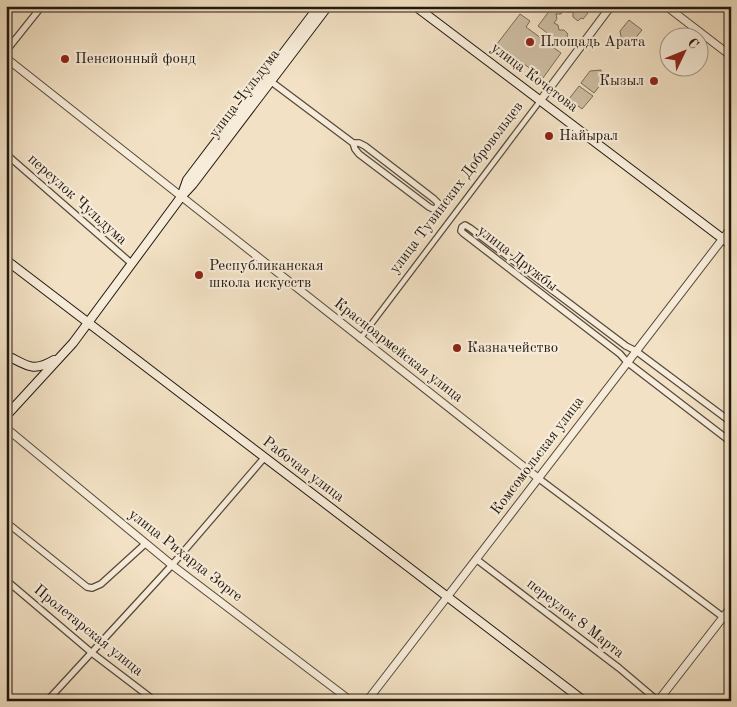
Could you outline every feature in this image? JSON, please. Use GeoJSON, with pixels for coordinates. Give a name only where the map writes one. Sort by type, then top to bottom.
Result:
{"type":"FeatureCollection","features":[{"type":"Feature","properties":{"kind":"main road","name":"улица Чульдума"},"geometry":{"type":"LineString","coordinates":[[6,416],[62,355],[88,323],[181,197],[193,184],[319,6]]}},
{"type":"Feature","properties":{"kind":"main road","name":"улица Чульдума"},"geometry":{"type":"LineString","coordinates":[[268,79],[328,6]]}},
{"type":"Feature","properties":{"kind":"main road","name":"улица Кочетова"},"geometry":{"type":"LineString","coordinates":[[415,6],[731,244]]}},
{"type":"Feature","properties":{"kind":"main road","name":"Рабочая улица"},"geometry":{"type":"LineString","coordinates":[[6,260],[584,701]]}},
{"type":"Feature","properties":{"kind":"main road"},"geometry":{"type":"LineString","coordinates":[[6,355],[32,368],[36,376],[36,382]]}},
{"type":"Feature","properties":{"kind":"main road","name":"улица Чульдума"},"geometry":{"type":"LineString","coordinates":[[32,368],[46,365],[62,355]]}},
{"type":"Feature","properties":{"kind":"street"},"geometry":{"type":"LineString","coordinates":[[6,51],[42,6]]}},
{"type":"Feature","properties":{"kind":"street","name":"улица Тувинских Добровольцев"},"geometry":{"type":"LineString","coordinates":[[360,339],[611,6]]}},
{"type":"Feature","properties":{"kind":"street"},"geometry":{"type":"LineString","coordinates":[[666,6],[731,56]]}},
{"type":"Feature","properties":{"kind":"street","name":"Красноармейская улица"},"geometry":{"type":"LineString","coordinates":[[6,58],[538,478],[731,623]]}},
{"type":"Feature","properties":{"kind":"street"},"geometry":{"type":"LineString","coordinates":[[268,79],[354,143],[365,146],[434,199],[438,203],[437,208],[429,207],[359,154],[355,149],[354,143]]}},
{"type":"Feature","properties":{"kind":"street","name":"переулок Чульдума"},"geometry":{"type":"LineString","coordinates":[[6,154],[131,264]]}},
{"type":"Feature","properties":{"kind":"street","name":"улица Дружбы"},"geometry":{"type":"LineString","coordinates":[[731,422],[468,227],[465,225],[462,227],[461,231],[463,233],[731,442]]}},
{"type":"Feature","properties":{"kind":"street","name":"Комсомольская улица"},"geometry":{"type":"LineString","coordinates":[[367,701],[731,228]]}},
{"type":"Feature","properties":{"kind":"street"},"geometry":{"type":"LineString","coordinates":[[508,268],[514,261]]}},
{"type":"Feature","properties":{"kind":"street","name":"улица Рихарда Зорге"},"geometry":{"type":"LineString","coordinates":[[6,428],[145,544],[351,701]]}},
{"type":"Feature","properties":{"kind":"street"},"geometry":{"type":"LineString","coordinates":[[48,701],[172,565],[264,458]]}},
{"type":"Feature","properties":{"kind":"street"},"geometry":{"type":"LineString","coordinates":[[6,522],[87,587],[92,588],[101,584],[145,544]]}},
{"type":"Feature","properties":{"kind":"street","name":"переулок 8 Марта"},"geometry":{"type":"LineString","coordinates":[[476,559],[619,668],[658,701]]}},
{"type":"Feature","properties":{"kind":"street","name":"Пролетарская улица"},"geometry":{"type":"LineString","coordinates":[[6,580],[92,653],[155,701]]}},
{"type":"Feature","properties":{"kind":"street"},"geometry":{"type":"LineString","coordinates":[[658,701],[731,607]]}},
{"type":"Feature","properties":{"kind":"shaded area"},"geometry":{"type":"Polygon","coordinates":[[[553,6],[579,6],[588,13],[583,19],[581,18],[578,21],[573,17],[573,12],[564,10],[561,14],[556,14],[557,19],[554,23],[558,25],[559,30],[564,30],[568,34],[569,38],[563,45],[538,26],[553,6]]]}},
{"type":"Feature","properties":{"kind":"shaded area"},"geometry":{"type":"Polygon","coordinates":[[[520,14],[530,21],[526,27],[561,53],[543,78],[497,44],[520,14]]]}},
{"type":"Feature","properties":{"kind":"shaded area"},"geometry":{"type":"Polygon","coordinates":[[[629,20],[642,30],[633,41],[622,43],[620,31],[629,20]]]}},
{"type":"Feature","properties":{"kind":"shaded area"},"geometry":{"type":"Polygon","coordinates":[[[601,70],[602,83],[594,93],[581,83],[590,71],[601,70]]]}},
{"type":"Feature","properties":{"kind":"shaded area"},"geometry":{"type":"Polygon","coordinates":[[[579,86],[593,96],[582,109],[569,99],[579,86]]]}},
{"type":"Feature","properties":{"kind":"place","name":"Площадь Арата"},"geometry":{"type":"Point","coordinates":[530,42]}},
{"type":"Feature","properties":{"kind":"place","name":"Пенсионный фонд"},"geometry":{"type":"Point","coordinates":[65,59]}},
{"type":"Feature","properties":{"kind":"place","name":"Кызыл"},"geometry":{"type":"Point","coordinates":[654,81]}},
{"type":"Feature","properties":{"kind":"place","name":"Найырал"},"geometry":{"type":"Point","coordinates":[549,136]}},
{"type":"Feature","properties":{"kind":"place","name":"Республиканская школа искусств"},"geometry":{"type":"Point","coordinates":[199,275]}},
{"type":"Feature","properties":{"kind":"place","name":"Казначейство"},"geometry":{"type":"Point","coordinates":[457,348]}}]}
